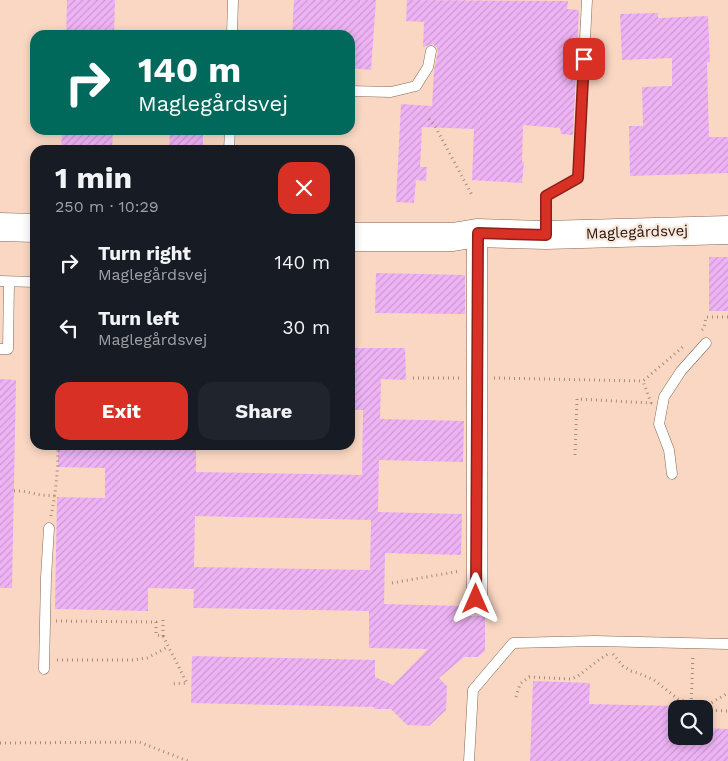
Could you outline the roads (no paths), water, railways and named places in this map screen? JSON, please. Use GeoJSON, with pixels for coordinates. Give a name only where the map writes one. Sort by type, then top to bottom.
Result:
{"type":"FeatureCollection","features":[{"type":"Feature","properties":{"kind":"street"},"geometry":{"type":"LineString","coordinates":[[0,227],[30,228]]}},
{"type":"Feature","properties":{"kind":"street","name":"Maglegårdsvej"},"geometry":{"type":"LineString","coordinates":[[355,237],[453,237],[478,233],[546,235],[728,230]]}},
{"type":"Feature","properties":{"kind":"street"},"geometry":{"type":"LineString","coordinates":[[476,599],[478,233]]}},
{"type":"Feature","properties":{"kind":"lane"},"geometry":{"type":"LineString","coordinates":[[232,30],[233,0]]}},
{"type":"Feature","properties":{"kind":"lane"},"geometry":{"type":"LineString","coordinates":[[546,235],[546,196],[578,178],[587,0]]}},
{"type":"Feature","properties":{"kind":"lane"},"geometry":{"type":"LineString","coordinates":[[355,91],[391,92],[416,86],[428,67],[431,51]]}},
{"type":"Feature","properties":{"kind":"lane"},"geometry":{"type":"LineString","coordinates":[[0,348],[8,349],[5,282],[30,282]]}},
{"type":"Feature","properties":{"kind":"lane"},"geometry":{"type":"LineString","coordinates":[[672,474],[669,450],[659,424],[664,398],[681,371],[706,344]]}},
{"type":"Feature","properties":{"kind":"lane"},"geometry":{"type":"LineString","coordinates":[[44,664],[49,528]]}},
{"type":"Feature","properties":{"kind":"lane"},"geometry":{"type":"LineString","coordinates":[[469,761],[473,690],[513,643],[594,641],[728,644]]}}]}
